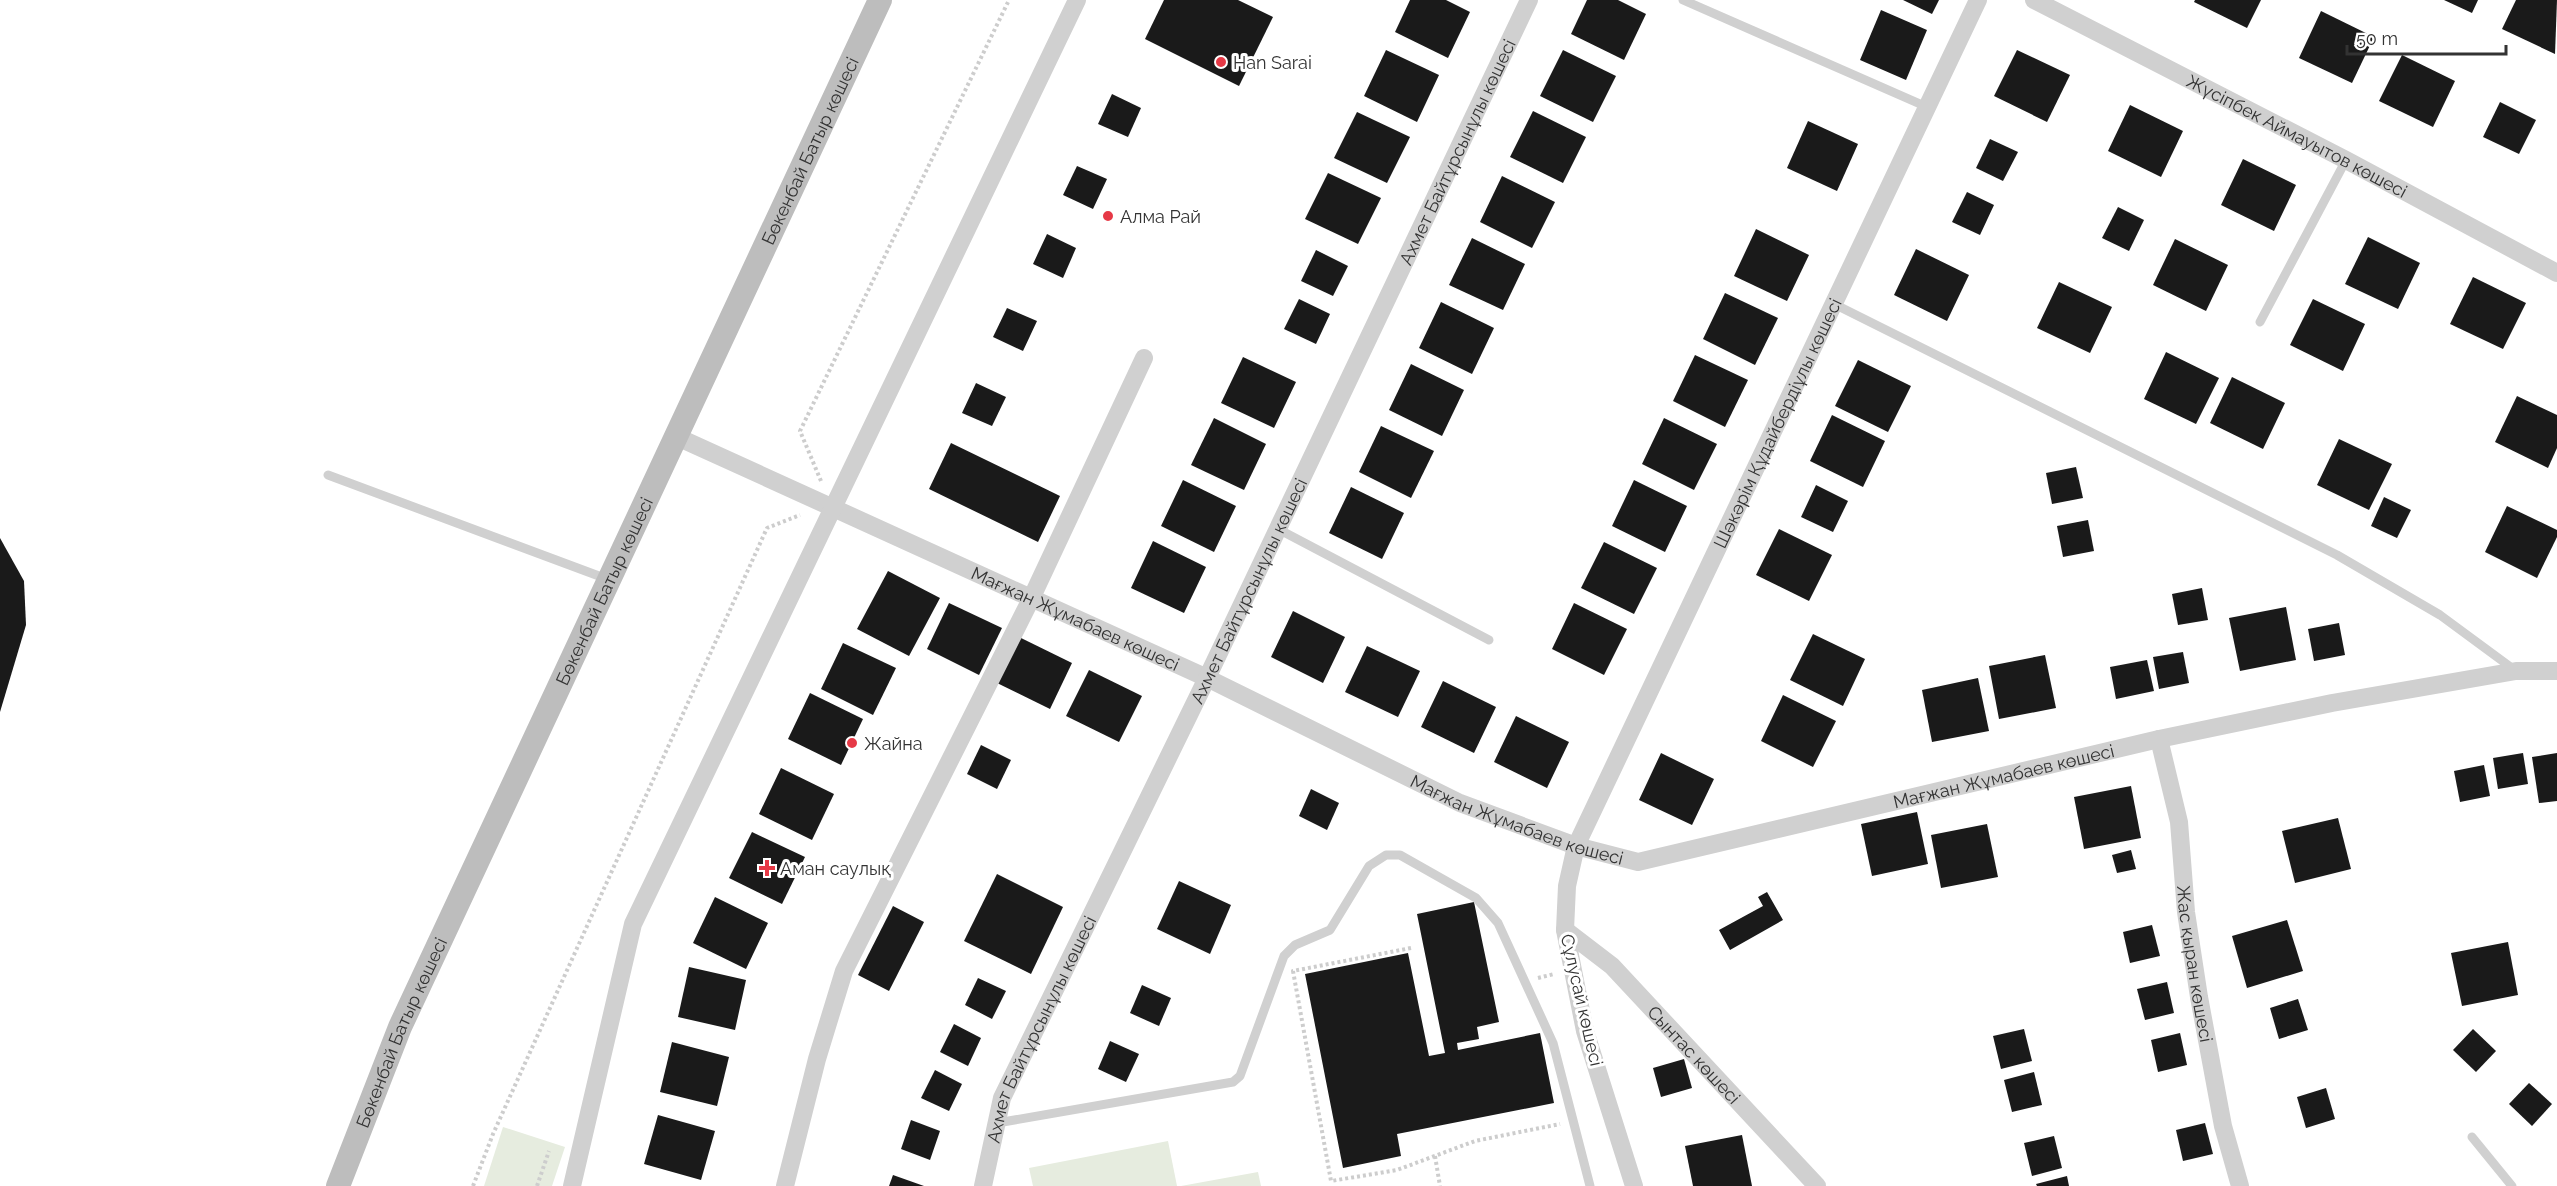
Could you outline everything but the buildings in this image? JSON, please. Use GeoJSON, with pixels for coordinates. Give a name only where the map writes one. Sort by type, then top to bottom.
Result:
{"type":"FeatureCollection","features":[{"type":"Feature","properties":{"kind":"main road","name":"Бөкенбай Батыр көшесі"},"geometry":{"type":"LineString","coordinates":[[338,1186],[400,1027],[880,0]]}},
{"type":"Feature","properties":{"kind":"street"},"geometry":{"type":"LineString","coordinates":[[572,1186],[633,924],[824,505],[1077,0]]}},
{"type":"Feature","properties":{"kind":"street","name":"Ахмет Байтұрсынұлы көшесі"},"geometry":{"type":"LineString","coordinates":[[983,1186],[1002,1098],[1207,678],[1529,0]]}},
{"type":"Feature","properties":{"kind":"street","name":"Шәкәрім Құдайбердіұлы көшесі"},"geometry":{"type":"LineString","coordinates":[[1576,846],[1832,303],[1978,0]]}},
{"type":"Feature","properties":{"kind":"street","name":"Жүсіпбек Аймауытов көшесі"},"geometry":{"type":"LineString","coordinates":[[2034,0],[2346,160],[2557,273]]}},
{"type":"Feature","properties":{"kind":"street"},"geometry":{"type":"LineString","coordinates":[[785,1186],[817,1059],[844,971],[1031,599],[1144,358]]}},
{"type":"Feature","properties":{"kind":"street","name":"Мағжан Жұмабаев көшесі"},"geometry":{"type":"LineString","coordinates":[[675,436],[1207,678],[1460,803],[1576,846],[1638,862],[2159,739],[2332,703],[2516,671],[2557,671]]}},
{"type":"Feature","properties":{"kind":"street","name":"Жас қыран көшесі"},"geometry":{"type":"LineString","coordinates":[[2159,739],[2179,822],[2186,912],[2201,1009],[2223,1126],[2240,1186]]}},
{"type":"Feature","properties":{"kind":"street","name":"Сұлусай көшесі"},"geometry":{"type":"LineString","coordinates":[[1576,846],[1567,886],[1564,930],[1585,1030],[1634,1186]]}},
{"type":"Feature","properties":{"kind":"street","name":"Сынтас көшесі"},"geometry":{"type":"LineString","coordinates":[[1564,930],[1612,966],[1817,1186]]}},
{"type":"Feature","properties":{"kind":"lane"},"geometry":{"type":"LineString","coordinates":[[1683,0],[1926,107]]}},
{"type":"Feature","properties":{"kind":"lane"},"geometry":{"type":"LineString","coordinates":[[2260,322],[2346,160]]}},
{"type":"Feature","properties":{"kind":"lane"},"geometry":{"type":"LineString","coordinates":[[1832,303],[2337,555],[2440,615],[2516,671]]}},
{"type":"Feature","properties":{"kind":"lane"},"geometry":{"type":"LineString","coordinates":[[328,475],[609,580]]}},
{"type":"Feature","properties":{"kind":"lane"},"geometry":{"type":"LineString","coordinates":[[1278,530],[1489,640]]}},
{"type":"Feature","properties":{"kind":"lane"},"geometry":{"type":"LineString","coordinates":[[997,1124],[1233,1082],[1240,1076],[1284,956],[1295,945],[1316,938],[1329,930],[1369,866],[1386,855],[1400,855],[1476,898],[1498,923],[1553,1043],[1590,1186]]}},
{"type":"Feature","properties":{"kind":"lane"},"geometry":{"type":"LineString","coordinates":[[2472,1137],[2512,1186]]}},
{"type":"Feature","properties":{"kind":"path"},"geometry":{"type":"LineString","coordinates":[[473,1186],[493,1134],[767,528],[824,505],[822,483],[800,431],[1009,0]]}},
{"type":"Feature","properties":{"kind":"path"},"geometry":{"type":"LineString","coordinates":[[1411,948],[1293,971],[1331,1181],[1397,1170],[1475,1141],[1573,1122]]}},
{"type":"Feature","properties":{"kind":"path"},"geometry":{"type":"LineString","coordinates":[[1525,982],[1572,969]]}},
{"type":"Feature","properties":{"kind":"path"},"geometry":{"type":"LineString","coordinates":[[537,1186],[549,1151]]}},
{"type":"Feature","properties":{"kind":"path"},"geometry":{"type":"LineString","coordinates":[[1435,1156],[1440,1186]]}},
{"type":"Feature","properties":{"kind":"shaded area"},"geometry":{"type":"Polygon","coordinates":[[[503,1127],[565,1147],[552,1186],[484,1186],[503,1127]]]}},
{"type":"Feature","properties":{"kind":"shaded area"},"geometry":{"type":"Polygon","coordinates":[[[1168,1141],[1177,1186],[1033,1186],[1029,1168],[1168,1141]]]}},
{"type":"Feature","properties":{"kind":"shaded area"},"geometry":{"type":"Polygon","coordinates":[[[1258,1172],[1261,1186],[1181,1186],[1258,1172]]]}},
{"type":"Feature","properties":{"kind":"place","name":"Han Sarai"},"geometry":{"type":"Point","coordinates":[1221,62]}},
{"type":"Feature","properties":{"kind":"place","name":"Алма Рай"},"geometry":{"type":"Point","coordinates":[1108,216]}},
{"type":"Feature","properties":{"kind":"place","name":"Жайна"},"geometry":{"type":"Point","coordinates":[852,743]}},
{"type":"Feature","properties":{"kind":"place","name":"Аман саулық"},"geometry":{"type":"Point","coordinates":[767,868]}}]}
